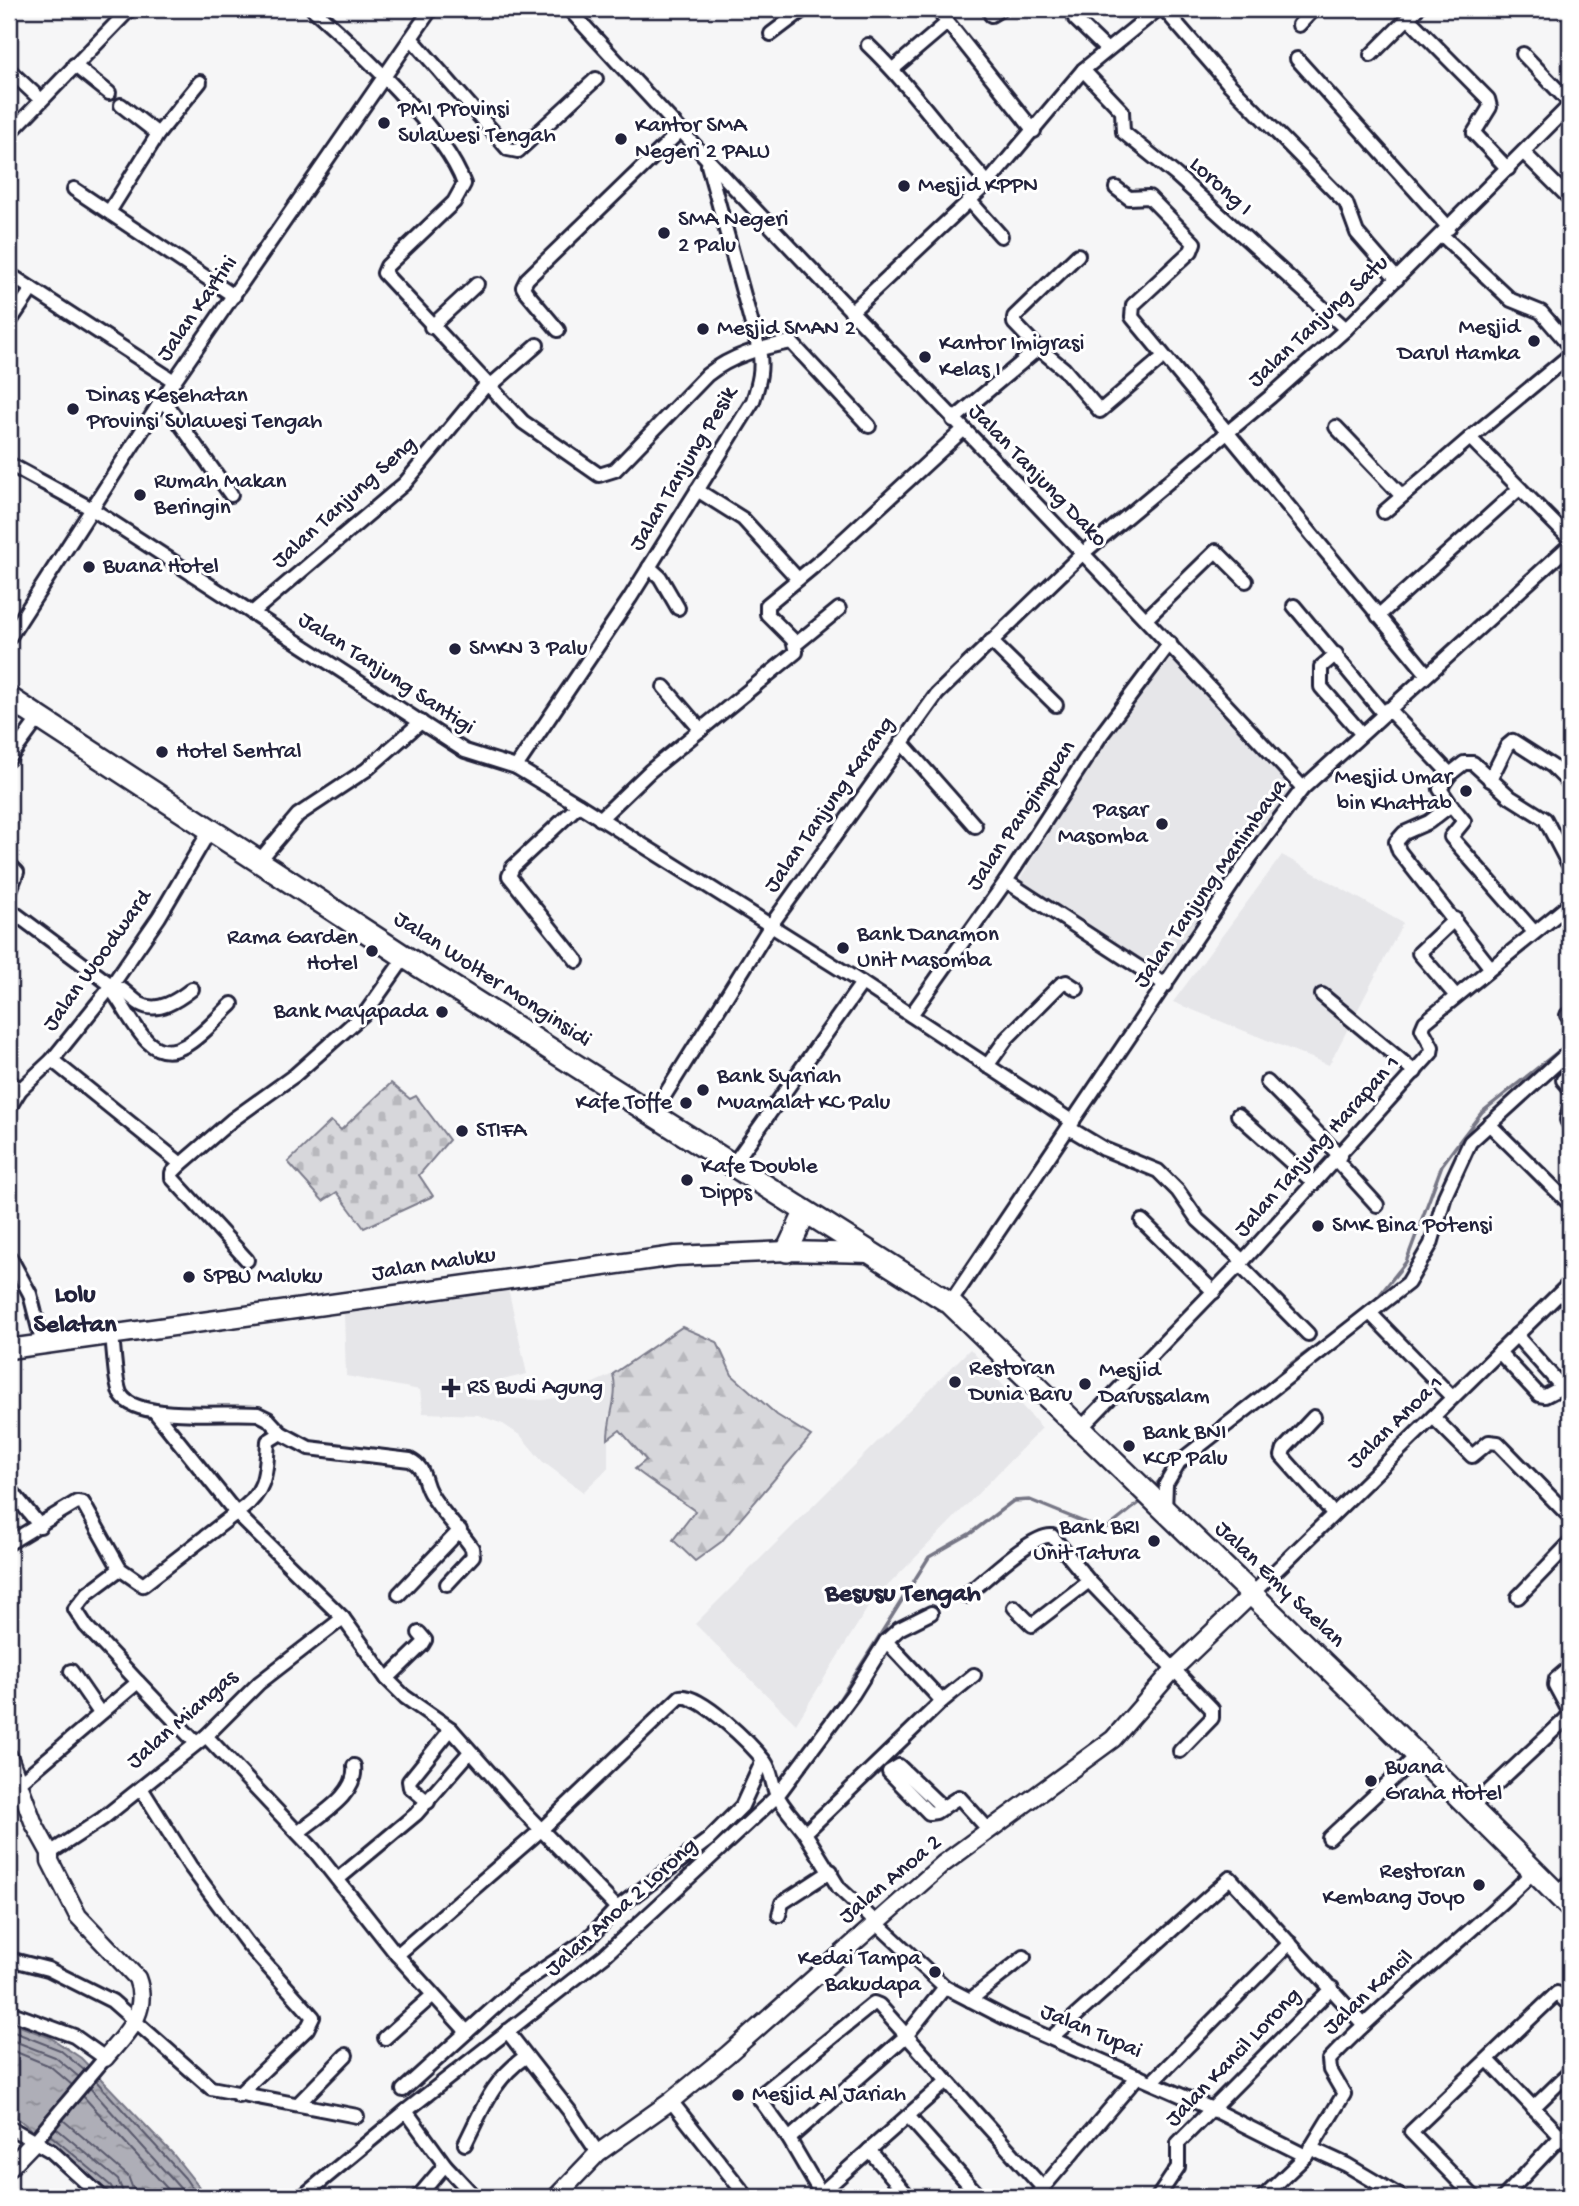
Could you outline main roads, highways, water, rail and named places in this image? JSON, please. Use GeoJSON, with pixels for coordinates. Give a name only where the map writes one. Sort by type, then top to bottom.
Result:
{"type":"FeatureCollection","features":[{"type":"Feature","properties":{"kind":"highway","name":"Jalan Wolter Monginsidi"},"geometry":{"type":"LineString","coordinates":[[9,698],[405,957],[950,1303]]}},
{"type":"Feature","properties":{"kind":"highway"},"geometry":{"type":"LineString","coordinates":[[787,1251],[805,1213]]}},
{"type":"Feature","properties":{"kind":"highway","name":"Jalan Emy Saelan"},"geometry":{"type":"LineString","coordinates":[[950,1303],[1418,1755],[1534,1871],[1566,1894]]}},
{"type":"Feature","properties":{"kind":"main road","name":"Jalan Maluku"},"geometry":{"type":"LineString","coordinates":[[9,1349],[300,1311],[573,1268],[705,1253],[870,1253]]}},
{"type":"Feature","properties":{"kind":"water"},"geometry":{"type":"Polygon","coordinates":[[[9,2022],[51,2038],[81,2058],[172,2153],[207,2197],[112,2197],[9,2111],[9,2022]]]}},
{"type":"Feature","properties":{"kind":"waterway"},"geometry":{"type":"LineString","coordinates":[[1374,1302],[1406,1262],[1442,1165],[1462,1138],[1482,1112],[1570,1042]]}},
{"type":"Feature","properties":{"kind":"waterway"},"geometry":{"type":"LineString","coordinates":[[1253,1397],[1288,1366],[1346,1324]]}},
{"type":"Feature","properties":{"kind":"waterway"},"geometry":{"type":"LineString","coordinates":[[1152,1489],[1164,1476]]}},
{"type":"Feature","properties":{"kind":"waterway"},"geometry":{"type":"LineString","coordinates":[[831,1713],[929,1557],[971,1533],[1013,1501],[1030,1500],[1096,1527],[1109,1527],[1143,1500]]}},
{"type":"Feature","properties":{"kind":"waterway"},"geometry":{"type":"LineString","coordinates":[[752,1811],[772,1792]]}},
{"type":"Feature","properties":{"kind":"waterway"},"geometry":{"type":"LineString","coordinates":[[444,2073],[488,2040]]}},
{"type":"Feature","properties":{"kind":"waterway"},"geometry":{"type":"LineString","coordinates":[[290,2197],[319,2175]]}},
{"type":"Feature","properties":{"kind":"place","name":"PMI Provinsi Sulawesi Tengah"},"geometry":{"type":"Point","coordinates":[384,123]}},
{"type":"Feature","properties":{"kind":"place","name":"Kantor SMA Negeri 2 PALU"},"geometry":{"type":"Point","coordinates":[621,139]}},
{"type":"Feature","properties":{"kind":"place","name":"Mesjid KPPN"},"geometry":{"type":"Point","coordinates":[904,186]}},
{"type":"Feature","properties":{"kind":"place","name":"SMA Negeri 2 Palu"},"geometry":{"type":"Point","coordinates":[664,233]}},
{"type":"Feature","properties":{"kind":"place","name":"Mesjid SMAN 2"},"geometry":{"type":"Point","coordinates":[703,329]}},
{"type":"Feature","properties":{"kind":"place","name":"Mesjid Darul Hamka"},"geometry":{"type":"Point","coordinates":[1534,341]}},
{"type":"Feature","properties":{"kind":"place","name":"Kantor Imigrasi Kelas I"},"geometry":{"type":"Point","coordinates":[925,357]}},
{"type":"Feature","properties":{"kind":"place","name":"Dinas Kesehatan Provinsi Sulawesi Tengah"},"geometry":{"type":"Point","coordinates":[73,409]}},
{"type":"Feature","properties":{"kind":"place","name":"Rumah Makan Beringin"},"geometry":{"type":"Point","coordinates":[140,495]}},
{"type":"Feature","properties":{"kind":"place","name":"Buana Hotel"},"geometry":{"type":"Point","coordinates":[89,567]}},
{"type":"Feature","properties":{"kind":"place","name":"SMKN 3 Palu"},"geometry":{"type":"Point","coordinates":[455,649]}},
{"type":"Feature","properties":{"kind":"place","name":"Hotel Sentral"},"geometry":{"type":"Point","coordinates":[162,752]}},
{"type":"Feature","properties":{"kind":"place","name":"Mesjid Umar bin Khattab"},"geometry":{"type":"Point","coordinates":[1466,791]}},
{"type":"Feature","properties":{"kind":"place","name":"Pasar Masomba"},"geometry":{"type":"Point","coordinates":[1162,824]}},
{"type":"Feature","properties":{"kind":"place","name":"Bank Danamon Unit Masomba"},"geometry":{"type":"Point","coordinates":[843,948]}},
{"type":"Feature","properties":{"kind":"place","name":"Rama Garden Hotel"},"geometry":{"type":"Point","coordinates":[372,951]}},
{"type":"Feature","properties":{"kind":"place","name":"Bank Mayapada"},"geometry":{"type":"Point","coordinates":[442,1012]}},
{"type":"Feature","properties":{"kind":"place","name":"Bank Syariah Muamalat KC Palu"},"geometry":{"type":"Point","coordinates":[703,1090]}},
{"type":"Feature","properties":{"kind":"place","name":"Kafe Toffe"},"geometry":{"type":"Point","coordinates":[686,1103]}},
{"type":"Feature","properties":{"kind":"place","name":"STIFA"},"geometry":{"type":"Point","coordinates":[462,1131]}},
{"type":"Feature","properties":{"kind":"place","name":"Kafe Double Dipps"},"geometry":{"type":"Point","coordinates":[687,1180]}},
{"type":"Feature","properties":{"kind":"place","name":"SMK Bina Potensi"},"geometry":{"type":"Point","coordinates":[1318,1226]}},
{"type":"Feature","properties":{"kind":"place","name":"SPBU Maluku"},"geometry":{"type":"Point","coordinates":[189,1277]}},
{"type":"Feature","properties":{"kind":"place","name":"Restoran Dunia Baru"},"geometry":{"type":"Point","coordinates":[955,1382]}},
{"type":"Feature","properties":{"kind":"place","name":"Mesjid Darussalam"},"geometry":{"type":"Point","coordinates":[1085,1384]}},
{"type":"Feature","properties":{"kind":"place","name":"RS Budi Agung"},"geometry":{"type":"Point","coordinates":[451,1388]}},
{"type":"Feature","properties":{"kind":"place","name":"Bank BNI KCP Palu"},"geometry":{"type":"Point","coordinates":[1129,1446]}},
{"type":"Feature","properties":{"kind":"place","name":"Bank BRI Unit Tatura"},"geometry":{"type":"Point","coordinates":[1154,1541]}},
{"type":"Feature","properties":{"kind":"place","name":"Buana Graha Hotel"},"geometry":{"type":"Point","coordinates":[1371,1781]}},
{"type":"Feature","properties":{"kind":"place","name":"Restoran Kembang Joyo"},"geometry":{"type":"Point","coordinates":[1479,1885]}},
{"type":"Feature","properties":{"kind":"place","name":"Kedai Tampa Bakudapa"},"geometry":{"type":"Point","coordinates":[935,1972]}},
{"type":"Feature","properties":{"kind":"place","name":"Mesjid Al Jariah"},"geometry":{"type":"Point","coordinates":[738,2095]}},
{"type":"Feature","properties":{"kind":"district","name":"Lolu Selatan"},"geometry":{"type":"Point","coordinates":[75,1311]}},
{"type":"Feature","properties":{"kind":"district","name":"Besusu Tengah"},"geometry":{"type":"Point","coordinates":[903,1595]}}]}
